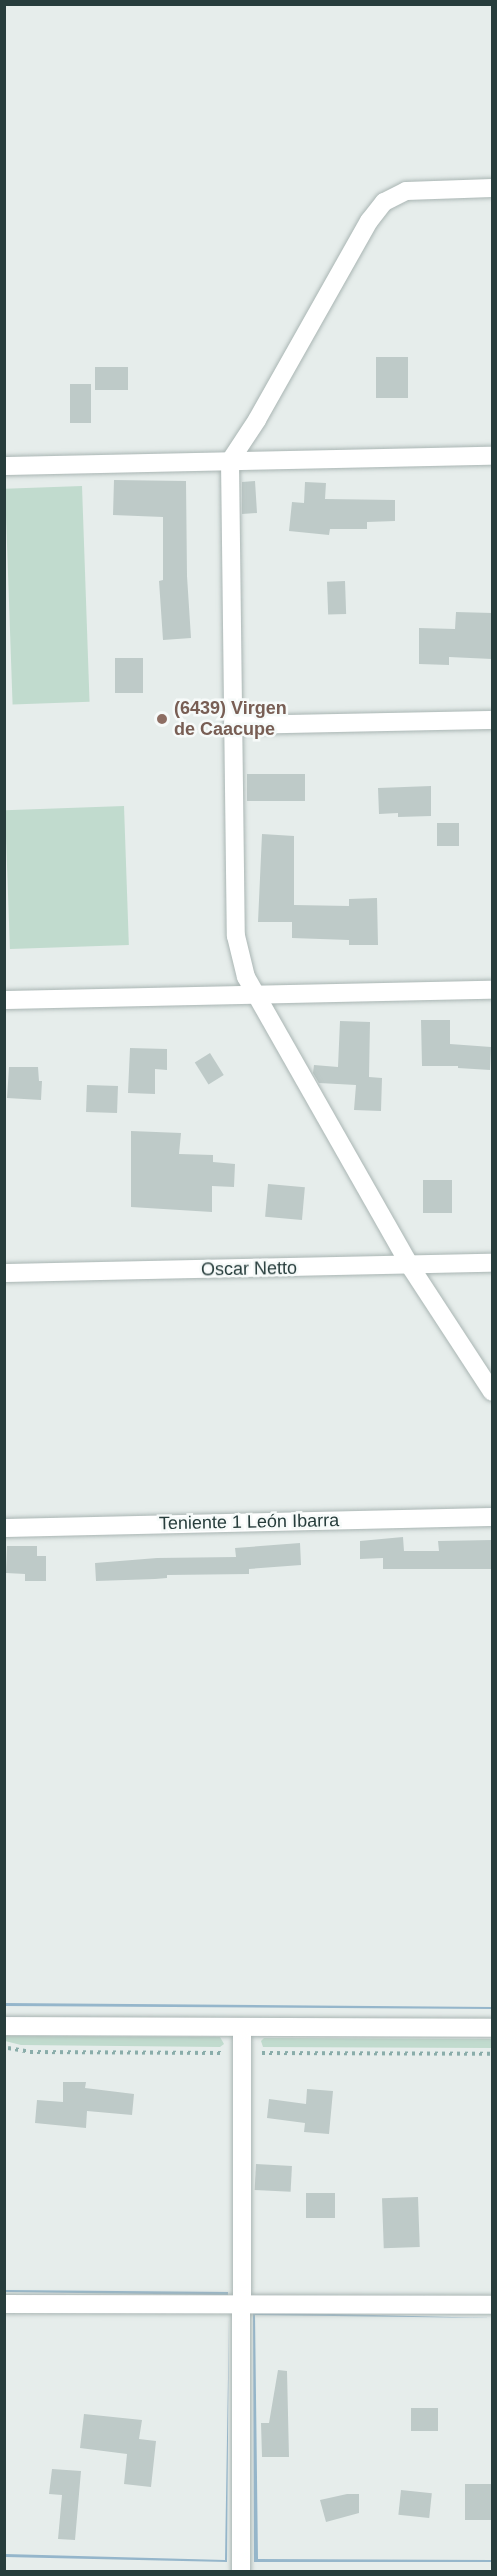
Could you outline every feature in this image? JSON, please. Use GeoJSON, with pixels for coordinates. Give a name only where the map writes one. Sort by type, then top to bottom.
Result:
{"type":"FeatureCollection","features":[{"type":"Feature","properties":{"kind":"street"},"geometry":{"type":"LineString","coordinates":[[492,188],[406,191],[384,202],[369,221],[257,420],[230,462],[236,936],[246,977],[410,1266],[492,1392]]}},
{"type":"Feature","properties":{"kind":"street"},"geometry":{"type":"LineString","coordinates":[[4,466],[492,456]]}},
{"type":"Feature","properties":{"kind":"street"},"geometry":{"type":"LineString","coordinates":[[233,725],[492,720]]}},
{"type":"Feature","properties":{"kind":"street"},"geometry":{"type":"LineString","coordinates":[[4,1000],[492,990]]}},
{"type":"Feature","properties":{"kind":"street","name":"Oscar Netto"},"geometry":{"type":"LineString","coordinates":[[4,1274],[492,1263]]}},
{"type":"Feature","properties":{"kind":"street","name":"Teniente 1 León Ibarra"},"geometry":{"type":"LineString","coordinates":[[4,1528],[492,1517]]}},
{"type":"Feature","properties":{"kind":"street"},"geometry":{"type":"LineString","coordinates":[[4,2025],[492,2028]]}},
{"type":"Feature","properties":{"kind":"street"},"geometry":{"type":"LineString","coordinates":[[242,2027],[242,2571]]}},
{"type":"Feature","properties":{"kind":"street"},"geometry":{"type":"LineString","coordinates":[[4,2304],[492,2305]]}},
{"type":"Feature","properties":{"kind":"path"},"geometry":{"type":"LineString","coordinates":[[4,2047],[30,2052]]}},
{"type":"Feature","properties":{"kind":"green space"},"geometry":{"type":"Polygon","coordinates":[[[82,486],[90,702],[13,705],[5,489],[82,486]]]}},
{"type":"Feature","properties":{"kind":"green space"},"geometry":{"type":"Polygon","coordinates":[[[124,806],[129,945],[10,949],[5,810],[124,806]]]}},
{"type":"Feature","properties":{"kind":"green space"},"geometry":{"type":"Polygon","coordinates":[[[5,2036],[220,2037],[224,2044],[220,2047],[21,2045],[5,2041],[5,2036]]]}},
{"type":"Feature","properties":{"kind":"green space"},"geometry":{"type":"Polygon","coordinates":[[[264,2038],[492,2039],[492,2048],[263,2047],[261,2041],[264,2038]]]}},
{"type":"Feature","properties":{"kind":"water"},"geometry":{"type":"Polygon","coordinates":[[[5,2003],[492,2007],[492,2009],[5,2006],[5,2003]]]}},
{"type":"Feature","properties":{"kind":"water"},"geometry":{"type":"Polygon","coordinates":[[[5,2290],[228,2292],[228,2295],[5,2292],[5,2290]]]}},
{"type":"Feature","properties":{"kind":"water"},"geometry":{"type":"Polygon","coordinates":[[[253,2312],[492,2318],[255,2315],[258,2559],[492,2560],[492,2562],[254,2562],[253,2312]]]}},
{"type":"Feature","properties":{"kind":"water"},"geometry":{"type":"Polygon","coordinates":[[[229,2317],[227,2562],[5,2557],[5,2554],[225,2560],[229,2317]]]}},
{"type":"Feature","properties":{"kind":"building"},"geometry":{"type":"Polygon","coordinates":[[[376,357],[408,357],[408,398],[376,398],[376,357]]]}},
{"type":"Feature","properties":{"kind":"building"},"geometry":{"type":"Polygon","coordinates":[[[95,367],[128,367],[128,390],[95,390],[95,367]]]}},
{"type":"Feature","properties":{"kind":"building"},"geometry":{"type":"Polygon","coordinates":[[[70,384],[91,384],[91,423],[70,423],[70,384]]]}},
{"type":"Feature","properties":{"kind":"building"},"geometry":{"type":"Polygon","coordinates":[[[114,480],[186,481],[187,576],[191,638],[163,640],[159,581],[163,580],[163,517],[113,515],[114,480]]]}},
{"type":"Feature","properties":{"kind":"building"},"geometry":{"type":"Polygon","coordinates":[[[255,481],[257,513],[242,514],[242,482],[255,481]]]}},
{"type":"Feature","properties":{"kind":"building"},"geometry":{"type":"Polygon","coordinates":[[[305,482],[326,483],[325,499],[395,500],[395,521],[367,522],[367,529],[330,529],[329,535],[289,531],[292,502],[304,503],[305,482]]]}},
{"type":"Feature","properties":{"kind":"building"},"geometry":{"type":"Polygon","coordinates":[[[345,581],[346,614],[328,615],[327,582],[345,581]]]}},
{"type":"Feature","properties":{"kind":"building"},"geometry":{"type":"Polygon","coordinates":[[[456,612],[492,613],[492,659],[449,657],[449,665],[419,664],[419,628],[455,629],[456,612]]]}},
{"type":"Feature","properties":{"kind":"building"},"geometry":{"type":"Polygon","coordinates":[[[115,658],[143,658],[143,693],[115,693],[115,658]]]}},
{"type":"Feature","properties":{"kind":"building"},"geometry":{"type":"Polygon","coordinates":[[[247,774],[305,774],[305,801],[247,801],[247,774]]]}},
{"type":"Feature","properties":{"kind":"building"},"geometry":{"type":"Polygon","coordinates":[[[431,786],[431,816],[398,817],[398,813],[379,814],[378,788],[431,786]]]}},
{"type":"Feature","properties":{"kind":"building"},"geometry":{"type":"Polygon","coordinates":[[[437,823],[459,823],[459,846],[437,846],[437,823]]]}},
{"type":"Feature","properties":{"kind":"building"},"geometry":{"type":"Polygon","coordinates":[[[262,834],[294,836],[294,905],[349,906],[349,899],[377,898],[378,945],[349,945],[349,940],[292,938],[292,922],[258,922],[262,834]]]}},
{"type":"Feature","properties":{"kind":"building"},"geometry":{"type":"Polygon","coordinates":[[[421,1020],[450,1020],[450,1044],[491,1047],[490,1070],[458,1068],[458,1066],[422,1066],[421,1020]]]}},
{"type":"Feature","properties":{"kind":"building"},"geometry":{"type":"Polygon","coordinates":[[[340,1021],[370,1022],[369,1077],[382,1078],[381,1111],[354,1110],[356,1085],[319,1083],[313,1073],[314,1065],[338,1067],[340,1021]]]}},
{"type":"Feature","properties":{"kind":"building"},"geometry":{"type":"Polygon","coordinates":[[[130,1048],[167,1049],[167,1070],[155,1069],[155,1094],[128,1093],[130,1048]]]}},
{"type":"Feature","properties":{"kind":"building"},"geometry":{"type":"Polygon","coordinates":[[[210,1053],[224,1075],[209,1085],[195,1063],[210,1053]]]}},
{"type":"Feature","properties":{"kind":"building"},"geometry":{"type":"Polygon","coordinates":[[[9,1067],[38,1067],[39,1081],[42,1081],[41,1100],[7,1098],[9,1067]]]}},
{"type":"Feature","properties":{"kind":"building"},"geometry":{"type":"Polygon","coordinates":[[[87,1085],[118,1086],[117,1113],[86,1112],[87,1085]]]}},
{"type":"Feature","properties":{"kind":"building"},"geometry":{"type":"Polygon","coordinates":[[[131,1131],[181,1133],[179,1154],[213,1155],[213,1162],[235,1164],[234,1187],[212,1186],[212,1212],[131,1207],[131,1131]]]}},
{"type":"Feature","properties":{"kind":"building"},"geometry":{"type":"Polygon","coordinates":[[[423,1180],[452,1180],[452,1213],[423,1213],[423,1180]]]}},
{"type":"Feature","properties":{"kind":"building"},"geometry":{"type":"Polygon","coordinates":[[[268,1184],[305,1187],[302,1220],[265,1217],[268,1184]]]}},
{"type":"Feature","properties":{"kind":"building"},"geometry":{"type":"Polygon","coordinates":[[[403,1537],[404,1551],[439,1551],[438,1541],[492,1540],[492,1569],[383,1569],[383,1558],[360,1559],[360,1541],[403,1537]]]}},
{"type":"Feature","properties":{"kind":"building"},"geometry":{"type":"Polygon","coordinates":[[[300,1543],[301,1565],[249,1569],[249,1574],[167,1575],[167,1578],[96,1581],[95,1563],[157,1558],[236,1557],[235,1548],[300,1543]]]}},
{"type":"Feature","properties":{"kind":"building"},"geometry":{"type":"Polygon","coordinates":[[[7,1546],[37,1546],[37,1556],[46,1556],[46,1581],[25,1581],[25,1574],[6,1573],[7,1546]]]}},
{"type":"Feature","properties":{"kind":"building"},"geometry":{"type":"Polygon","coordinates":[[[63,2082],[86,2082],[85,2088],[134,2094],[132,2115],[87,2111],[86,2128],[35,2123],[37,2100],[63,2102],[63,2082]]]}},
{"type":"Feature","properties":{"kind":"building"},"geometry":{"type":"Polygon","coordinates":[[[307,2089],[333,2091],[329,2134],[304,2132],[305,2123],[267,2118],[269,2099],[306,2104],[307,2089]]]}},
{"type":"Feature","properties":{"kind":"building"},"geometry":{"type":"Polygon","coordinates":[[[256,2164],[292,2166],[291,2192],[255,2190],[256,2164]]]}},
{"type":"Feature","properties":{"kind":"building"},"geometry":{"type":"Polygon","coordinates":[[[306,2193],[335,2193],[335,2218],[306,2218],[306,2193]]]}},
{"type":"Feature","properties":{"kind":"building"},"geometry":{"type":"Polygon","coordinates":[[[418,2197],[420,2247],[384,2248],[382,2198],[418,2197]]]}},
{"type":"Feature","properties":{"kind":"building"},"geometry":{"type":"Polygon","coordinates":[[[278,2370],[287,2371],[289,2457],[262,2457],[261,2423],[269,2423],[278,2370]]]}},
{"type":"Feature","properties":{"kind":"building"},"geometry":{"type":"Polygon","coordinates":[[[411,2408],[438,2408],[438,2431],[411,2431],[411,2408]]]}},
{"type":"Feature","properties":{"kind":"building"},"geometry":{"type":"Polygon","coordinates":[[[84,2414],[142,2420],[139,2439],[156,2441],[151,2487],[124,2484],[127,2454],[80,2448],[84,2414]]]}},
{"type":"Feature","properties":{"kind":"building"},"geometry":{"type":"Polygon","coordinates":[[[52,2469],[81,2471],[75,2540],[58,2539],[62,2495],[49,2494],[52,2469]]]}},
{"type":"Feature","properties":{"kind":"building"},"geometry":{"type":"Polygon","coordinates":[[[465,2484],[492,2484],[492,2520],[465,2520],[465,2484]]]}},
{"type":"Feature","properties":{"kind":"building"},"geometry":{"type":"Polygon","coordinates":[[[401,2490],[432,2493],[429,2518],[398,2515],[401,2490]]]}},
{"type":"Feature","properties":{"kind":"building"},"geometry":{"type":"Polygon","coordinates":[[[347,2494],[359,2494],[359,2513],[326,2522],[320,2500],[347,2494]]]}},
{"type":"Feature","properties":{"kind":"place","name":"(6439) Virgen de Caacupe"},"geometry":{"type":"Point","coordinates":[162,719]}}]}
